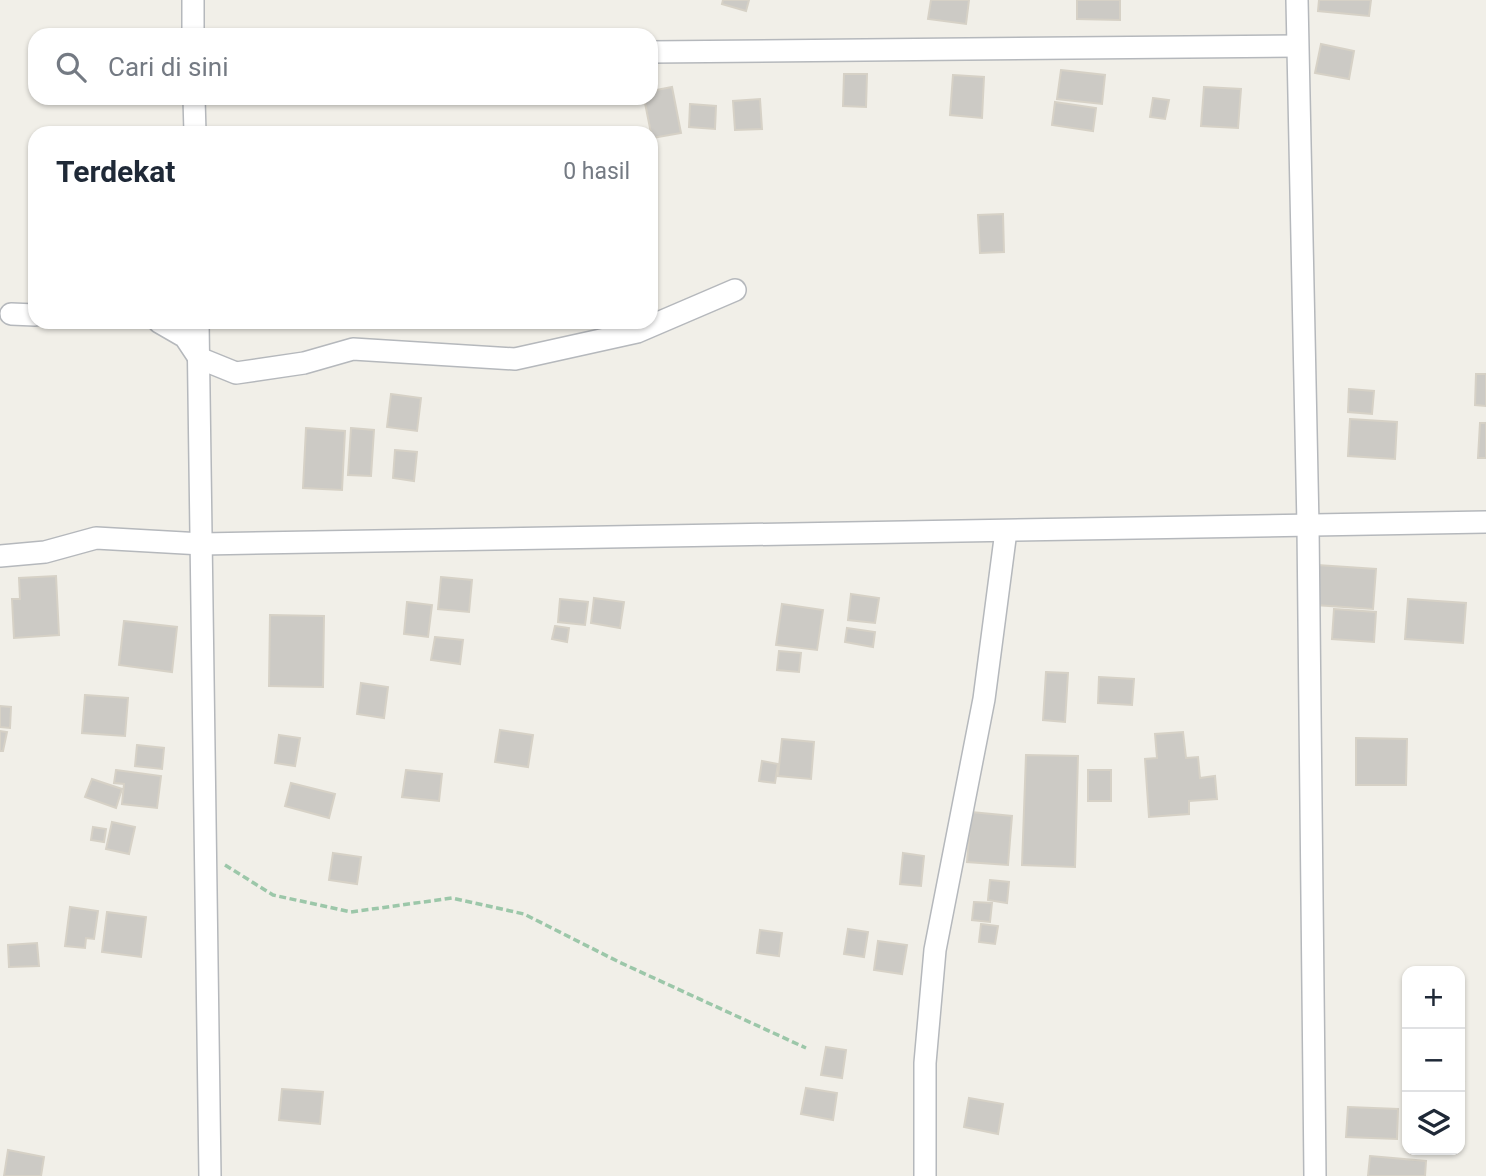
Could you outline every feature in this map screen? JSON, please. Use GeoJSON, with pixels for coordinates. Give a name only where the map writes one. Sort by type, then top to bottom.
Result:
{"type":"FeatureCollection","features":[{"type":"Feature","properties":{"kind":"street"},"geometry":{"type":"LineString","coordinates":[[193,0],[193,28]]}},
{"type":"Feature","properties":{"kind":"street"},"geometry":{"type":"LineString","coordinates":[[1297,0],[1308,526],[1315,1176]]}},
{"type":"Feature","properties":{"kind":"street"},"geometry":{"type":"LineString","coordinates":[[658,52],[1297,46]]}},
{"type":"Feature","properties":{"kind":"street"},"geometry":{"type":"LineString","coordinates":[[194,105],[195,126]]}},
{"type":"Feature","properties":{"kind":"street"},"geometry":{"type":"LineString","coordinates":[[658,323],[735,290]]}},
{"type":"Feature","properties":{"kind":"street"},"geometry":{"type":"LineString","coordinates":[[12,314],[28,315]]}},
{"type":"Feature","properties":{"kind":"street"},"geometry":{"type":"LineString","coordinates":[[171,329],[185,337],[198,358],[236,373],[304,363],[353,349],[515,359],[644,329]]}},
{"type":"Feature","properties":{"kind":"street"},"geometry":{"type":"LineString","coordinates":[[198,329],[210,1176]]}},
{"type":"Feature","properties":{"kind":"street"},"geometry":{"type":"LineString","coordinates":[[0,556],[45,552],[96,538],[202,544],[1486,522]]}},
{"type":"Feature","properties":{"kind":"street"},"geometry":{"type":"LineString","coordinates":[[925,1176],[925,1063],[935,950],[984,699],[1006,531]]}},
{"type":"Feature","properties":{"kind":"path"},"geometry":{"type":"LineString","coordinates":[[206,853],[273,895],[352,912],[452,898],[524,914],[619,962],[806,1048]]}},
{"type":"Feature","properties":{"kind":"building"},"geometry":{"type":"Polygon","coordinates":[[[723,0],[749,0],[746,11],[722,4],[723,0]]]}},
{"type":"Feature","properties":{"kind":"building"},"geometry":{"type":"Polygon","coordinates":[[[931,0],[969,0],[966,24],[928,19],[931,0]]]}},
{"type":"Feature","properties":{"kind":"building"},"geometry":{"type":"Polygon","coordinates":[[[1077,0],[1120,0],[1120,20],[1077,19],[1077,0]]]}},
{"type":"Feature","properties":{"kind":"building"},"geometry":{"type":"Polygon","coordinates":[[[1319,0],[1371,0],[1369,16],[1318,11],[1319,0]]]}},
{"type":"Feature","properties":{"kind":"building"},"geometry":{"type":"Polygon","coordinates":[[[1321,44],[1354,51],[1349,79],[1315,73],[1321,44]]]}},
{"type":"Feature","properties":{"kind":"building"},"geometry":{"type":"Polygon","coordinates":[[[1061,70],[1105,75],[1102,104],[1057,99],[1061,70]]]}},
{"type":"Feature","properties":{"kind":"building"},"geometry":{"type":"Polygon","coordinates":[[[844,74],[867,74],[866,107],[843,106],[844,74]]]}},
{"type":"Feature","properties":{"kind":"building"},"geometry":{"type":"Polygon","coordinates":[[[953,75],[984,77],[982,118],[950,115],[953,75]]]}},
{"type":"Feature","properties":{"kind":"building"},"geometry":{"type":"Polygon","coordinates":[[[672,87],[681,133],[658,137],[658,126],[650,126],[645,105],[658,105],[658,90],[672,87]]]}},
{"type":"Feature","properties":{"kind":"building"},"geometry":{"type":"Polygon","coordinates":[[[1204,87],[1241,89],[1238,128],[1201,126],[1204,87]]]}},
{"type":"Feature","properties":{"kind":"building"},"geometry":{"type":"Polygon","coordinates":[[[1153,98],[1169,100],[1165,119],[1150,117],[1153,98]]]}},
{"type":"Feature","properties":{"kind":"building"},"geometry":{"type":"Polygon","coordinates":[[[760,99],[762,129],[735,130],[733,101],[760,99]]]}},
{"type":"Feature","properties":{"kind":"building"},"geometry":{"type":"Polygon","coordinates":[[[1055,102],[1096,108],[1093,131],[1052,125],[1055,102]]]}},
{"type":"Feature","properties":{"kind":"building"},"geometry":{"type":"Polygon","coordinates":[[[690,104],[716,106],[715,129],[689,127],[690,104]]]}},
{"type":"Feature","properties":{"kind":"building"},"geometry":{"type":"Polygon","coordinates":[[[1003,214],[1004,252],[980,253],[978,215],[1003,214]]]}},
{"type":"Feature","properties":{"kind":"building"},"geometry":{"type":"Polygon","coordinates":[[[1476,374],[1486,374],[1486,406],[1475,405],[1476,374]]]}},
{"type":"Feature","properties":{"kind":"building"},"geometry":{"type":"Polygon","coordinates":[[[1349,389],[1374,391],[1372,414],[1348,412],[1349,389]]]}},
{"type":"Feature","properties":{"kind":"building"},"geometry":{"type":"Polygon","coordinates":[[[391,394],[421,398],[417,431],[387,427],[391,394]]]}},
{"type":"Feature","properties":{"kind":"building"},"geometry":{"type":"Polygon","coordinates":[[[1350,419],[1397,422],[1395,459],[1348,456],[1350,419]]]}},
{"type":"Feature","properties":{"kind":"building"},"geometry":{"type":"Polygon","coordinates":[[[1480,423],[1486,423],[1486,458],[1478,458],[1480,423]]]}},
{"type":"Feature","properties":{"kind":"building"},"geometry":{"type":"Polygon","coordinates":[[[306,428],[345,431],[342,490],[303,488],[306,428]]]}},
{"type":"Feature","properties":{"kind":"building"},"geometry":{"type":"Polygon","coordinates":[[[351,428],[374,430],[371,476],[348,475],[351,428]]]}},
{"type":"Feature","properties":{"kind":"building"},"geometry":{"type":"Polygon","coordinates":[[[395,450],[417,452],[414,481],[393,478],[395,450]]]}},
{"type":"Feature","properties":{"kind":"building"},"geometry":{"type":"Polygon","coordinates":[[[1317,565],[1376,569],[1373,609],[1315,605],[1317,565]]]}},
{"type":"Feature","properties":{"kind":"building"},"geometry":{"type":"Polygon","coordinates":[[[56,576],[59,635],[14,638],[12,599],[20,599],[19,578],[56,576]]]}},
{"type":"Feature","properties":{"kind":"building"},"geometry":{"type":"Polygon","coordinates":[[[441,577],[472,580],[469,612],[438,609],[441,577]]]}},
{"type":"Feature","properties":{"kind":"building"},"geometry":{"type":"Polygon","coordinates":[[[851,594],[879,598],[875,623],[848,620],[851,594]]]}},
{"type":"Feature","properties":{"kind":"building"},"geometry":{"type":"Polygon","coordinates":[[[594,598],[624,602],[620,628],[591,623],[594,598]]]}},
{"type":"Feature","properties":{"kind":"building"},"geometry":{"type":"Polygon","coordinates":[[[560,599],[588,602],[585,625],[558,622],[560,599]]]}},
{"type":"Feature","properties":{"kind":"building"},"geometry":{"type":"Polygon","coordinates":[[[1408,599],[1466,603],[1463,643],[1405,639],[1408,599]]]}},
{"type":"Feature","properties":{"kind":"building"},"geometry":{"type":"Polygon","coordinates":[[[407,602],[432,605],[428,637],[404,634],[407,602]]]}},
{"type":"Feature","properties":{"kind":"building"},"geometry":{"type":"Polygon","coordinates":[[[782,604],[823,610],[817,650],[776,645],[782,604]]]}},
{"type":"Feature","properties":{"kind":"building"},"geometry":{"type":"Polygon","coordinates":[[[1334,609],[1376,612],[1374,642],[1332,639],[1334,609]]]}},
{"type":"Feature","properties":{"kind":"building"},"geometry":{"type":"Polygon","coordinates":[[[270,615],[324,616],[323,687],[269,686],[270,615]]]}},
{"type":"Feature","properties":{"kind":"building"},"geometry":{"type":"Polygon","coordinates":[[[124,621],[177,627],[172,672],[119,665],[124,621]]]}},
{"type":"Feature","properties":{"kind":"building"},"geometry":{"type":"Polygon","coordinates":[[[555,626],[569,628],[567,642],[552,639],[555,626]]]}},
{"type":"Feature","properties":{"kind":"building"},"geometry":{"type":"Polygon","coordinates":[[[847,628],[875,632],[873,647],[845,642],[847,628]]]}},
{"type":"Feature","properties":{"kind":"building"},"geometry":{"type":"Polygon","coordinates":[[[435,637],[463,640],[460,664],[431,660],[435,637]]]}},
{"type":"Feature","properties":{"kind":"building"},"geometry":{"type":"Polygon","coordinates":[[[779,651],[801,653],[799,672],[777,670],[779,651]]]}},
{"type":"Feature","properties":{"kind":"building"},"geometry":{"type":"Polygon","coordinates":[[[1046,672],[1068,673],[1065,722],[1043,720],[1046,672]]]}},
{"type":"Feature","properties":{"kind":"building"},"geometry":{"type":"Polygon","coordinates":[[[1099,677],[1134,679],[1132,705],[1098,703],[1099,677]]]}},
{"type":"Feature","properties":{"kind":"building"},"geometry":{"type":"Polygon","coordinates":[[[361,683],[388,687],[384,718],[357,714],[361,683]]]}},
{"type":"Feature","properties":{"kind":"building"},"geometry":{"type":"Polygon","coordinates":[[[85,695],[128,698],[125,736],[82,733],[85,695]]]}},
{"type":"Feature","properties":{"kind":"building"},"geometry":{"type":"Polygon","coordinates":[[[0,706],[11,707],[10,728],[0,727],[0,706]]]}},
{"type":"Feature","properties":{"kind":"building"},"geometry":{"type":"Polygon","coordinates":[[[500,730],[533,735],[528,767],[495,762],[500,730]]]}},
{"type":"Feature","properties":{"kind":"building"},"geometry":{"type":"Polygon","coordinates":[[[0,731],[7,732],[3,751],[0,751],[0,731]]]}},
{"type":"Feature","properties":{"kind":"building"},"geometry":{"type":"Polygon","coordinates":[[[1183,732],[1186,758],[1198,757],[1200,778],[1215,776],[1217,799],[1189,801],[1189,814],[1149,817],[1145,759],[1157,758],[1155,734],[1183,732]]]}},
{"type":"Feature","properties":{"kind":"building"},"geometry":{"type":"Polygon","coordinates":[[[279,735],[300,738],[295,766],[275,763],[279,735]]]}},
{"type":"Feature","properties":{"kind":"building"},"geometry":{"type":"Polygon","coordinates":[[[1356,738],[1407,739],[1406,785],[1356,785],[1356,738]]]}},
{"type":"Feature","properties":{"kind":"building"},"geometry":{"type":"Polygon","coordinates":[[[782,739],[814,742],[811,779],[778,776],[782,739]]]}},
{"type":"Feature","properties":{"kind":"building"},"geometry":{"type":"Polygon","coordinates":[[[137,745],[164,748],[162,769],[135,766],[137,745]]]}},
{"type":"Feature","properties":{"kind":"building"},"geometry":{"type":"Polygon","coordinates":[[[1026,755],[1078,756],[1075,867],[1022,865],[1026,755]]]}},
{"type":"Feature","properties":{"kind":"building"},"geometry":{"type":"Polygon","coordinates":[[[762,761],[778,764],[775,783],[759,781],[762,761]]]}},
{"type":"Feature","properties":{"kind":"building"},"geometry":{"type":"Polygon","coordinates":[[[116,770],[161,776],[157,808],[122,804],[124,784],[114,783],[116,770]]]}},
{"type":"Feature","properties":{"kind":"building"},"geometry":{"type":"Polygon","coordinates":[[[406,770],[442,774],[439,801],[402,797],[406,770]]]}},
{"type":"Feature","properties":{"kind":"building"},"geometry":{"type":"Polygon","coordinates":[[[1088,770],[1111,770],[1111,801],[1088,801],[1088,770]]]}},
{"type":"Feature","properties":{"kind":"building"},"geometry":{"type":"Polygon","coordinates":[[[92,779],[122,789],[116,808],[85,797],[92,779]]]}},
{"type":"Feature","properties":{"kind":"building"},"geometry":{"type":"Polygon","coordinates":[[[291,783],[335,794],[329,818],[285,806],[291,783]]]}},
{"type":"Feature","properties":{"kind":"building"},"geometry":{"type":"Polygon","coordinates":[[[971,812],[1012,816],[1008,865],[967,862],[971,812]]]}},
{"type":"Feature","properties":{"kind":"building"},"geometry":{"type":"Polygon","coordinates":[[[112,822],[135,827],[129,854],[106,849],[112,822]]]}},
{"type":"Feature","properties":{"kind":"building"},"geometry":{"type":"Polygon","coordinates":[[[93,827],[106,829],[104,842],[91,840],[93,827]]]}},
{"type":"Feature","properties":{"kind":"building"},"geometry":{"type":"Polygon","coordinates":[[[333,853],[361,857],[357,884],[329,880],[333,853]]]}},
{"type":"Feature","properties":{"kind":"building"},"geometry":{"type":"Polygon","coordinates":[[[903,853],[924,856],[921,886],[900,884],[903,853]]]}},
{"type":"Feature","properties":{"kind":"building"},"geometry":{"type":"Polygon","coordinates":[[[990,880],[1009,882],[1007,903],[988,900],[990,880]]]}},
{"type":"Feature","properties":{"kind":"building"},"geometry":{"type":"Polygon","coordinates":[[[974,902],[992,903],[990,922],[972,920],[974,902]]]}},
{"type":"Feature","properties":{"kind":"building"},"geometry":{"type":"Polygon","coordinates":[[[70,907],[98,911],[94,939],[86,938],[85,948],[65,946],[70,907]]]}},
{"type":"Feature","properties":{"kind":"building"},"geometry":{"type":"Polygon","coordinates":[[[107,912],[146,917],[141,957],[102,952],[107,912]]]}},
{"type":"Feature","properties":{"kind":"building"},"geometry":{"type":"Polygon","coordinates":[[[981,924],[998,926],[995,944],[979,942],[981,924]]]}},
{"type":"Feature","properties":{"kind":"building"},"geometry":{"type":"Polygon","coordinates":[[[848,929],[868,932],[864,957],[844,954],[848,929]]]}},
{"type":"Feature","properties":{"kind":"building"},"geometry":{"type":"Polygon","coordinates":[[[760,930],[782,933],[779,956],[757,953],[760,930]]]}},
{"type":"Feature","properties":{"kind":"building"},"geometry":{"type":"Polygon","coordinates":[[[878,941],[907,945],[902,974],[874,970],[878,941]]]}},
{"type":"Feature","properties":{"kind":"building"},"geometry":{"type":"Polygon","coordinates":[[[37,943],[39,966],[9,967],[8,945],[37,943]]]}},
{"type":"Feature","properties":{"kind":"building"},"geometry":{"type":"Polygon","coordinates":[[[826,1047],[846,1050],[842,1078],[821,1075],[826,1047]]]}},
{"type":"Feature","properties":{"kind":"building"},"geometry":{"type":"Polygon","coordinates":[[[806,1088],[837,1093],[833,1120],[801,1114],[806,1088]]]}},
{"type":"Feature","properties":{"kind":"building"},"geometry":{"type":"Polygon","coordinates":[[[282,1089],[323,1092],[320,1124],[279,1120],[282,1089]]]}},
{"type":"Feature","properties":{"kind":"building"},"geometry":{"type":"Polygon","coordinates":[[[969,1098],[1003,1104],[998,1134],[964,1127],[969,1098]]]}},
{"type":"Feature","properties":{"kind":"building"},"geometry":{"type":"Polygon","coordinates":[[[1348,1107],[1398,1109],[1397,1139],[1346,1137],[1348,1107]]]}},
{"type":"Feature","properties":{"kind":"building"},"geometry":{"type":"Polygon","coordinates":[[[8,1150],[44,1157],[41,1176],[4,1176],[8,1150]]]}},
{"type":"Feature","properties":{"kind":"building"},"geometry":{"type":"Polygon","coordinates":[[[1370,1156],[1426,1161],[1425,1176],[1368,1176],[1370,1156]]]}}]}
